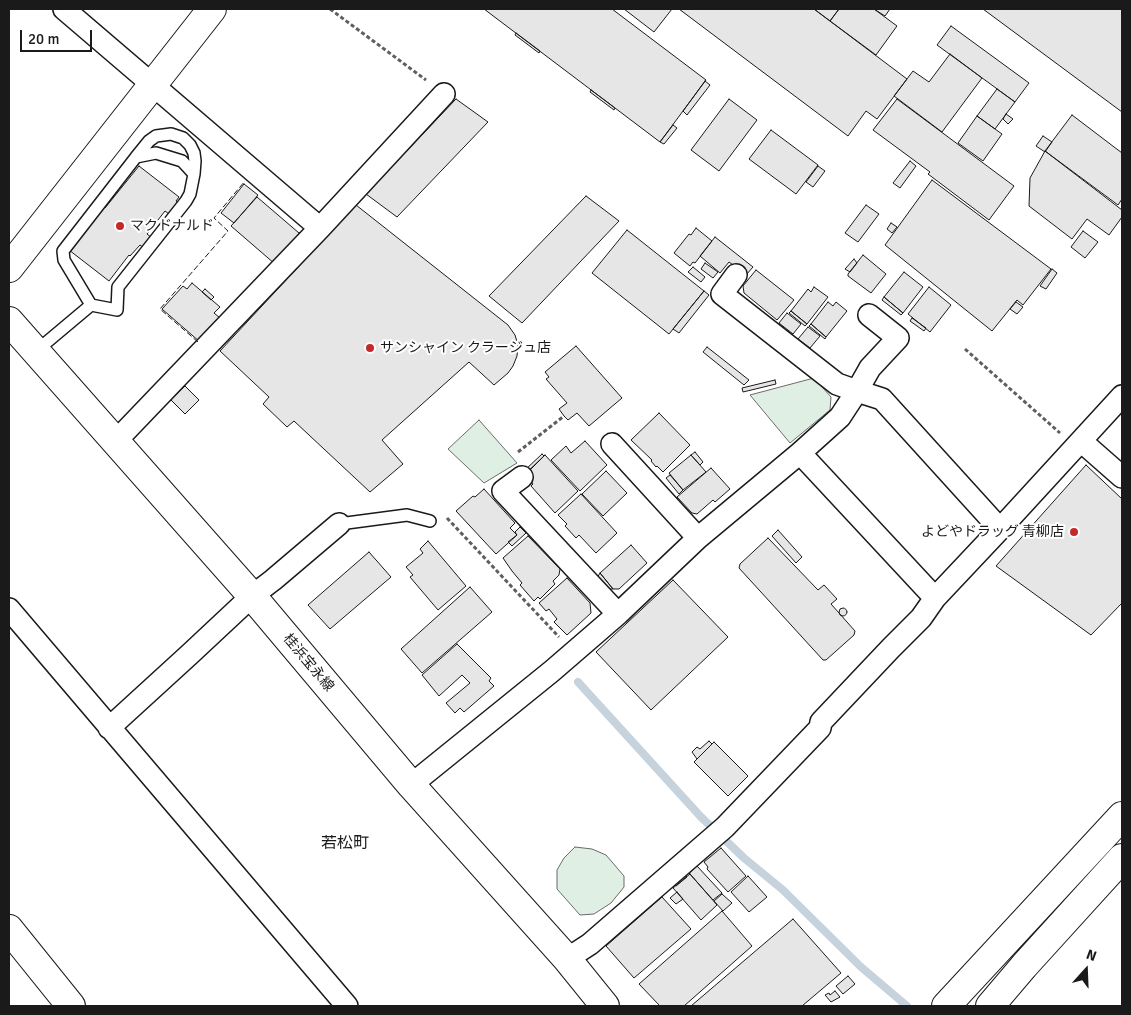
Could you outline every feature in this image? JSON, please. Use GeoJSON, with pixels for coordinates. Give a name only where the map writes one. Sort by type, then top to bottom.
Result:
{"type":"FeatureCollection","features":[{"type":"Feature","properties":{"kind":"main road"},"geometry":{"type":"LineString","coordinates":[[9,268],[212,9]]}},
{"type":"Feature","properties":{"kind":"main road","name":"桂浜宝永線"},"geometry":{"type":"LineString","coordinates":[[9,322],[252,596],[411,785],[567,959],[605,1006]]}},
{"type":"Feature","properties":{"kind":"main road"},"geometry":{"type":"LineString","coordinates":[[946,1006],[1122,816]]}},
{"type":"Feature","properties":{"kind":"main road"},"geometry":{"type":"LineString","coordinates":[[990,1006],[1122,858]]}},
{"type":"Feature","properties":{"kind":"main road"},"geometry":{"type":"LineString","coordinates":[[9,929],[71,1006]]}},
{"type":"Feature","properties":{"kind":"street"},"geometry":{"type":"LineString","coordinates":[[64,9],[320,228]]}},
{"type":"Feature","properties":{"kind":"street"},"geometry":{"type":"LineString","coordinates":[[115,442],[320,228],[444,94]]}},
{"type":"Feature","properties":{"kind":"street"},"geometry":{"type":"LineString","coordinates":[[736,275],[722,294],[837,384],[882,399],[1000,529]]}},
{"type":"Feature","properties":{"kind":"street"},"geometry":{"type":"LineString","coordinates":[[411,785],[618,614],[698,538],[840,417],[870,368],[898,338],[869,315]]}},
{"type":"Feature","properties":{"kind":"street"},"geometry":{"type":"LineString","coordinates":[[567,959],[590,944],[719,832],[820,728],[821,722],[921,618],[935,598],[1122,396]]}},
{"type":"Feature","properties":{"kind":"street"},"geometry":{"type":"LineString","coordinates":[[1081,441],[1122,477]]}},
{"type":"Feature","properties":{"kind":"street"},"geometry":{"type":"LineString","coordinates":[[612,444],[698,538]]}},
{"type":"Feature","properties":{"kind":"street"},"geometry":{"type":"LineString","coordinates":[[800,453],[935,598]]}},
{"type":"Feature","properties":{"kind":"street"},"geometry":{"type":"LineString","coordinates":[[522,477],[503,491],[618,614]]}},
{"type":"Feature","properties":{"kind":"street"},"geometry":{"type":"LineString","coordinates":[[109,728],[252,596],[339,524]]}},
{"type":"Feature","properties":{"kind":"street"},"geometry":{"type":"LineString","coordinates":[[9,609],[347,1006]]}},
{"type":"Feature","properties":{"kind":"lane"},"geometry":{"type":"LineString","coordinates":[[172,134],[183,138],[190,145],[196,161],[190,194],[118,287],[117,310],[91,305],[64,260],[63,251],[136,157],[156,136],[172,134]]}},
{"type":"Feature","properties":{"kind":"lane"},"geometry":{"type":"LineString","coordinates":[[136,157],[156,153],[161,154],[182,162],[194,174]]}},
{"type":"Feature","properties":{"kind":"lane"},"geometry":{"type":"LineString","coordinates":[[35,352],[91,305]]}},
{"type":"Feature","properties":{"kind":"lane"},"geometry":{"type":"LineString","coordinates":[[339,524],[406,515],[430,521]]}},
{"type":"Feature","properties":{"kind":"path"},"geometry":{"type":"LineString","coordinates":[[330,9],[444,94]]}},
{"type":"Feature","properties":{"kind":"path"},"geometry":{"type":"LineString","coordinates":[[965,349],[1063,436],[1081,441]]}},
{"type":"Feature","properties":{"kind":"path"},"geometry":{"type":"LineString","coordinates":[[518,452],[564,416]]}},
{"type":"Feature","properties":{"kind":"path"},"geometry":{"type":"LineString","coordinates":[[430,521],[443,514],[573,652]]}},
{"type":"Feature","properties":{"kind":"green space"},"geometry":{"type":"Polygon","coordinates":[[[814,378],[831,397],[830,410],[790,443],[750,395],[814,378]]]}},
{"type":"Feature","properties":{"kind":"green space"},"geometry":{"type":"Polygon","coordinates":[[[479,420],[517,463],[484,483],[448,449],[479,420]]]}},
{"type":"Feature","properties":{"kind":"green space"},"geometry":{"type":"Polygon","coordinates":[[[575,847],[592,849],[606,855],[624,876],[624,887],[611,903],[594,914],[580,915],[557,889],[557,870],[564,858],[575,847]]]}},
{"type":"Feature","properties":{"kind":"building"},"geometry":{"type":"Polygon","coordinates":[[[484,9],[612,9],[706,80],[660,142],[484,9]]]}},
{"type":"Feature","properties":{"kind":"building"},"geometry":{"type":"Polygon","coordinates":[[[624,9],[672,9],[654,32],[624,9]]]}},
{"type":"Feature","properties":{"kind":"building"},"geometry":{"type":"Polygon","coordinates":[[[679,9],[814,9],[907,79],[877,119],[866,111],[848,136],[679,9]]]}},
{"type":"Feature","properties":{"kind":"building"},"geometry":{"type":"Polygon","coordinates":[[[814,9],[839,9],[830,21],[814,9]]]}},
{"type":"Feature","properties":{"kind":"building"},"geometry":{"type":"Polygon","coordinates":[[[839,9],[874,9],[897,26],[876,55],[830,21],[839,9]]]}},
{"type":"Feature","properties":{"kind":"building"},"geometry":{"type":"Polygon","coordinates":[[[874,9],[890,9],[885,16],[874,9]]]}},
{"type":"Feature","properties":{"kind":"building"},"geometry":{"type":"Polygon","coordinates":[[[983,9],[1122,9],[1122,112],[983,9]]]}},
{"type":"Feature","properties":{"kind":"building"},"geometry":{"type":"Polygon","coordinates":[[[951,26],[1029,83],[1015,102],[937,45],[951,26]]]}},
{"type":"Feature","properties":{"kind":"building"},"geometry":{"type":"Polygon","coordinates":[[[516,33],[540,51],[539,53],[515,35],[516,33]]]}},
{"type":"Feature","properties":{"kind":"building"},"geometry":{"type":"Polygon","coordinates":[[[950,54],[982,78],[942,132],[894,96],[913,71],[929,82],[950,54]]]}},
{"type":"Feature","properties":{"kind":"building"},"geometry":{"type":"Polygon","coordinates":[[[705,81],[710,85],[687,115],[683,111],[705,81]]]}},
{"type":"Feature","properties":{"kind":"building"},"geometry":{"type":"Polygon","coordinates":[[[997,89],[1015,102],[995,129],[977,116],[997,89]]]}},
{"type":"Feature","properties":{"kind":"building"},"geometry":{"type":"Polygon","coordinates":[[[591,90],[615,108],[614,110],[590,92],[591,90]]]}},
{"type":"Feature","properties":{"kind":"building"},"geometry":{"type":"Polygon","coordinates":[[[456,99],[488,122],[397,217],[366,194],[456,99]]]}},
{"type":"Feature","properties":{"kind":"building"},"geometry":{"type":"Polygon","coordinates":[[[729,99],[757,120],[719,171],[691,150],[729,99]]]}},
{"type":"Feature","properties":{"kind":"building"},"geometry":{"type":"Polygon","coordinates":[[[897,99],[1014,186],[989,220],[928,174],[930,172],[873,130],[897,99]]]}},
{"type":"Feature","properties":{"kind":"building"},"geometry":{"type":"Polygon","coordinates":[[[1006,114],[1013,119],[1008,124],[1003,119],[1006,114]]]}},
{"type":"Feature","properties":{"kind":"building"},"geometry":{"type":"Polygon","coordinates":[[[1072,115],[1122,153],[1122,199],[1118,205],[1045,151],[1072,115]]]}},
{"type":"Feature","properties":{"kind":"building"},"geometry":{"type":"Polygon","coordinates":[[[977,116],[1002,134],[983,161],[958,143],[977,116]]]}},
{"type":"Feature","properties":{"kind":"building"},"geometry":{"type":"Polygon","coordinates":[[[673,125],[677,128],[664,144],[660,142],[673,125]]]}},
{"type":"Feature","properties":{"kind":"building"},"geometry":{"type":"Polygon","coordinates":[[[771,130],[818,165],[796,194],[749,159],[771,130]]]}},
{"type":"Feature","properties":{"kind":"building"},"geometry":{"type":"Polygon","coordinates":[[[1043,136],[1052,142],[1045,152],[1036,146],[1043,136]]]}},
{"type":"Feature","properties":{"kind":"building"},"geometry":{"type":"Polygon","coordinates":[[[1045,151],[1122,210],[1122,217],[1109,235],[1087,219],[1072,239],[1029,206],[1030,178],[1045,151]]]}},
{"type":"Feature","properties":{"kind":"building"},"geometry":{"type":"Polygon","coordinates":[[[910,161],[916,166],[900,188],[893,183],[910,161]]]}},
{"type":"Feature","properties":{"kind":"building","name":"マクドナルド"},"geometry":{"type":"Polygon","coordinates":[[[139,166],[179,197],[176,201],[183,206],[174,218],[165,211],[147,234],[156,241],[148,251],[140,245],[129,255],[109,281],[69,250],[103,206],[105,208],[139,166]]]}},
{"type":"Feature","properties":{"kind":"building"},"geometry":{"type":"Polygon","coordinates":[[[818,166],[825,171],[813,187],[806,182],[818,166]]]}},
{"type":"Feature","properties":{"kind":"building"},"geometry":{"type":"Polygon","coordinates":[[[932,180],[1051,269],[1023,305],[1017,300],[992,331],[885,245],[932,180]]]}},
{"type":"Feature","properties":{"kind":"building"},"geometry":{"type":"Polygon","coordinates":[[[244,184],[258,195],[234,223],[221,213],[244,184]]]}},
{"type":"Feature","properties":{"kind":"building"},"geometry":{"type":"Polygon","coordinates":[[[586,196],[619,221],[522,323],[489,296],[586,196]]]}},
{"type":"Feature","properties":{"kind":"building"},"geometry":{"type":"Polygon","coordinates":[[[257,197],[300,232],[300,236],[275,264],[231,226],[257,197]]]}},
{"type":"Feature","properties":{"kind":"building","name":"サンシャイン クラージュ店"},"geometry":{"type":"Polygon","coordinates":[[[356,205],[508,325],[515,335],[518,345],[517,356],[513,366],[494,385],[469,362],[382,440],[403,464],[370,492],[294,421],[287,427],[263,404],[269,397],[220,351],[356,205]]]}},
{"type":"Feature","properties":{"kind":"building"},"geometry":{"type":"Polygon","coordinates":[[[866,205],[879,214],[858,242],[845,233],[866,205]]]}},
{"type":"Feature","properties":{"kind":"building"},"geometry":{"type":"Polygon","coordinates":[[[891,223],[897,227],[892,233],[887,229],[891,223]]]}},
{"type":"Feature","properties":{"kind":"building"},"geometry":{"type":"Polygon","coordinates":[[[696,228],[712,241],[695,263],[693,262],[690,266],[674,253],[696,228]]]}},
{"type":"Feature","properties":{"kind":"building"},"geometry":{"type":"Polygon","coordinates":[[[627,230],[704,291],[669,334],[592,273],[627,230]]]}},
{"type":"Feature","properties":{"kind":"building"},"geometry":{"type":"Polygon","coordinates":[[[1083,231],[1098,242],[1085,258],[1071,247],[1083,231]]]}},
{"type":"Feature","properties":{"kind":"building"},"geometry":{"type":"Polygon","coordinates":[[[715,237],[753,267],[746,275],[729,262],[720,273],[700,256],[715,237]]]}},
{"type":"Feature","properties":{"kind":"building"},"geometry":{"type":"Polygon","coordinates":[[[863,255],[886,274],[871,293],[848,276],[863,255]]]}},
{"type":"Feature","properties":{"kind":"building"},"geometry":{"type":"Polygon","coordinates":[[[854,259],[857,263],[850,272],[845,269],[854,259]]]}},
{"type":"Feature","properties":{"kind":"building"},"geometry":{"type":"Polygon","coordinates":[[[705,263],[718,272],[713,278],[701,269],[705,263]]]}},
{"type":"Feature","properties":{"kind":"building"},"geometry":{"type":"Polygon","coordinates":[[[693,267],[705,277],[701,282],[688,272],[693,267]]]}},
{"type":"Feature","properties":{"kind":"building"},"geometry":{"type":"Polygon","coordinates":[[[1052,269],[1057,273],[1046,289],[1040,286],[1052,269]]]}},
{"type":"Feature","properties":{"kind":"building"},"geometry":{"type":"Polygon","coordinates":[[[756,270],[794,300],[777,320],[744,293],[743,286],[756,270]]]}},
{"type":"Feature","properties":{"kind":"building"},"geometry":{"type":"Polygon","coordinates":[[[904,272],[923,287],[903,313],[884,297],[904,272]]]}},
{"type":"Feature","properties":{"kind":"building"},"geometry":{"type":"Polygon","coordinates":[[[192,283],[220,307],[214,313],[220,318],[200,342],[162,309],[183,286],[187,289],[192,283]]]}},
{"type":"Feature","properties":{"kind":"building"},"geometry":{"type":"Polygon","coordinates":[[[814,287],[828,297],[807,324],[791,311],[808,289],[811,292],[814,287]]]}},
{"type":"Feature","properties":{"kind":"building"},"geometry":{"type":"Polygon","coordinates":[[[929,287],[951,305],[930,332],[908,314],[929,287]]]}},
{"type":"Feature","properties":{"kind":"building"},"geometry":{"type":"Polygon","coordinates":[[[205,289],[214,297],[211,300],[202,292],[205,289]]]}},
{"type":"Feature","properties":{"kind":"building"},"geometry":{"type":"Polygon","coordinates":[[[704,291],[709,295],[679,333],[673,329],[704,291]]]}},
{"type":"Feature","properties":{"kind":"building"},"geometry":{"type":"Polygon","coordinates":[[[884,297],[903,313],[901,315],[882,300],[884,297]]]}},
{"type":"Feature","properties":{"kind":"building"},"geometry":{"type":"Polygon","coordinates":[[[828,302],[833,306],[836,302],[847,311],[826,337],[811,324],[828,302]]]}},
{"type":"Feature","properties":{"kind":"building"},"geometry":{"type":"Polygon","coordinates":[[[1016,302],[1023,307],[1017,314],[1010,309],[1016,302]]]}},
{"type":"Feature","properties":{"kind":"building"},"geometry":{"type":"Polygon","coordinates":[[[791,311],[807,324],[805,326],[789,313],[791,311]]]}},
{"type":"Feature","properties":{"kind":"building"},"geometry":{"type":"Polygon","coordinates":[[[787,313],[801,324],[793,334],[779,323],[787,313]]]}},
{"type":"Feature","properties":{"kind":"building"},"geometry":{"type":"Polygon","coordinates":[[[912,318],[926,328],[924,331],[910,321],[912,318]]]}},
{"type":"Feature","properties":{"kind":"building"},"geometry":{"type":"Polygon","coordinates":[[[811,324],[826,337],[825,339],[809,326],[811,324]]]}},
{"type":"Feature","properties":{"kind":"building"},"geometry":{"type":"Polygon","coordinates":[[[808,327],[820,336],[810,348],[798,339],[808,327]]]}},
{"type":"Feature","properties":{"kind":"building"},"geometry":{"type":"Polygon","coordinates":[[[576,346],[622,398],[589,426],[577,413],[568,420],[564,416],[559,409],[567,403],[546,379],[549,377],[545,372],[576,346]]]}},
{"type":"Feature","properties":{"kind":"building"},"geometry":{"type":"Polygon","coordinates":[[[707,347],[749,380],[744,385],[703,352],[707,347]]]}},
{"type":"Feature","properties":{"kind":"building"},"geometry":{"type":"Polygon","coordinates":[[[775,380],[776,384],[743,392],[742,388],[775,380]]]}},
{"type":"Feature","properties":{"kind":"building"},"geometry":{"type":"Polygon","coordinates":[[[185,386],[199,400],[185,414],[171,400],[185,386]]]}},
{"type":"Feature","properties":{"kind":"building"},"geometry":{"type":"Polygon","coordinates":[[[659,413],[690,445],[663,472],[631,440],[659,413]]]}},
{"type":"Feature","properties":{"kind":"building"},"geometry":{"type":"Polygon","coordinates":[[[585,441],[607,465],[580,491],[551,460],[566,446],[571,453],[585,441]]]}},
{"type":"Feature","properties":{"kind":"building"},"geometry":{"type":"Polygon","coordinates":[[[695,452],[703,462],[700,465],[691,455],[695,452]]]}},
{"type":"Feature","properties":{"kind":"building"},"geometry":{"type":"Polygon","coordinates":[[[542,454],[544,456],[527,473],[525,470],[542,454]]]}},
{"type":"Feature","properties":{"kind":"building"},"geometry":{"type":"Polygon","coordinates":[[[545,455],[578,491],[555,513],[531,486],[533,484],[525,474],[545,455]]]}},
{"type":"Feature","properties":{"kind":"building"},"geometry":{"type":"Polygon","coordinates":[[[691,455],[706,472],[683,490],[669,473],[691,455]]]}},
{"type":"Feature","properties":{"kind":"building","name":"よどやドラッグ 青柳店"},"geometry":{"type":"Polygon","coordinates":[[[1086,465],[1122,499],[1122,603],[1091,635],[996,566],[1086,465]]]}},
{"type":"Feature","properties":{"kind":"building"},"geometry":{"type":"Polygon","coordinates":[[[711,468],[730,489],[697,514],[692,513],[677,497],[711,468]]]}},
{"type":"Feature","properties":{"kind":"building"},"geometry":{"type":"Polygon","coordinates":[[[606,471],[627,493],[603,516],[582,494],[606,471]]]}},
{"type":"Feature","properties":{"kind":"building"},"geometry":{"type":"Polygon","coordinates":[[[670,475],[683,490],[679,494],[666,478],[670,475]]]}},
{"type":"Feature","properties":{"kind":"building"},"geometry":{"type":"Polygon","coordinates":[[[484,489],[515,523],[510,528],[517,535],[496,554],[456,511],[484,489]]]}},
{"type":"Feature","properties":{"kind":"building"},"geometry":{"type":"Polygon","coordinates":[[[581,494],[617,533],[596,553],[579,535],[576,538],[565,526],[567,524],[558,515],[581,494]]]}},
{"type":"Feature","properties":{"kind":"building"},"geometry":{"type":"Polygon","coordinates":[[[520,527],[526,533],[512,546],[508,542],[517,535],[515,532],[520,527]]]}},
{"type":"Feature","properties":{"kind":"building"},"geometry":{"type":"Polygon","coordinates":[[[778,530],[802,557],[796,563],[772,536],[778,530]]]}},
{"type":"Feature","properties":{"kind":"building"},"geometry":{"type":"Polygon","coordinates":[[[528,536],[560,569],[559,575],[553,581],[555,584],[540,599],[538,597],[534,601],[520,585],[522,583],[503,558],[528,536]]]}},
{"type":"Feature","properties":{"kind":"building"},"geometry":{"type":"Polygon","coordinates":[[[768,538],[818,590],[824,585],[837,599],[831,604],[855,631],[854,635],[826,660],[823,660],[739,568],[740,564],[768,538]]]}},
{"type":"Feature","properties":{"kind":"building"},"geometry":{"type":"Polygon","coordinates":[[[428,541],[466,586],[438,610],[410,577],[413,575],[406,567],[423,553],[420,549],[428,541]]]}},
{"type":"Feature","properties":{"kind":"building"},"geometry":{"type":"Polygon","coordinates":[[[631,545],[647,563],[619,589],[613,589],[600,573],[631,545]]]}},
{"type":"Feature","properties":{"kind":"building"},"geometry":{"type":"Polygon","coordinates":[[[369,552],[391,577],[330,629],[308,605],[369,552]]]}},
{"type":"Feature","properties":{"kind":"building"},"geometry":{"type":"Polygon","coordinates":[[[600,573],[613,589],[609,589],[597,578],[600,573]]]}},
{"type":"Feature","properties":{"kind":"building"},"geometry":{"type":"Polygon","coordinates":[[[567,578],[590,603],[591,613],[567,635],[554,622],[557,619],[549,609],[546,611],[539,603],[567,578]]]}},
{"type":"Feature","properties":{"kind":"building"},"geometry":{"type":"Polygon","coordinates":[[[673,580],[728,637],[651,710],[596,652],[673,580]]]}},
{"type":"Feature","properties":{"kind":"building"},"geometry":{"type":"Polygon","coordinates":[[[470,587],[492,612],[422,673],[401,649],[470,587]]]}},
{"type":"Feature","properties":{"kind":"building"},"geometry":{"type":"Polygon","coordinates":[[[843,608],[847,612],[843,616],[839,612],[843,608]]]}},
{"type":"Feature","properties":{"kind":"building"},"geometry":{"type":"Polygon","coordinates":[[[457,644],[491,678],[489,681],[494,686],[464,712],[460,708],[455,713],[446,703],[470,683],[462,675],[439,696],[422,675],[457,644]]]}},
{"type":"Feature","properties":{"kind":"building"},"geometry":{"type":"Polygon","coordinates":[[[709,741],[712,744],[697,759],[692,752],[697,747],[700,749],[709,741]]]}},
{"type":"Feature","properties":{"kind":"building"},"geometry":{"type":"Polygon","coordinates":[[[714,742],[748,776],[728,796],[694,762],[714,742]]]}},
{"type":"Feature","properties":{"kind":"building"},"geometry":{"type":"Polygon","coordinates":[[[721,848],[746,876],[728,892],[707,869],[708,867],[704,862],[721,848]]]}},
{"type":"Feature","properties":{"kind":"building"},"geometry":{"type":"Polygon","coordinates":[[[697,866],[722,893],[713,900],[689,873],[697,866]]]}},
{"type":"Feature","properties":{"kind":"building"},"geometry":{"type":"Polygon","coordinates":[[[690,874],[717,905],[701,920],[673,888],[690,874]]]}},
{"type":"Feature","properties":{"kind":"building"},"geometry":{"type":"Polygon","coordinates":[[[685,875],[687,877],[676,886],[675,884],[685,875]]]}},
{"type":"Feature","properties":{"kind":"building"},"geometry":{"type":"Polygon","coordinates":[[[748,876],[767,897],[749,912],[731,892],[748,876]]]}},
{"type":"Feature","properties":{"kind":"building"},"geometry":{"type":"Polygon","coordinates":[[[677,892],[683,899],[676,904],[670,898],[677,892]]]}},
{"type":"Feature","properties":{"kind":"building"},"geometry":{"type":"Polygon","coordinates":[[[722,894],[732,903],[723,911],[714,901],[722,894]]]}},
{"type":"Feature","properties":{"kind":"building"},"geometry":{"type":"Polygon","coordinates":[[[662,897],[691,929],[634,978],[606,946],[662,897]]]}},
{"type":"Feature","properties":{"kind":"building"},"geometry":{"type":"Polygon","coordinates":[[[722,911],[752,946],[684,1006],[660,1006],[639,984],[722,911]]]}},
{"type":"Feature","properties":{"kind":"building"},"geometry":{"type":"Polygon","coordinates":[[[793,919],[841,973],[802,1006],[691,1006],[793,919]]]}},
{"type":"Feature","properties":{"kind":"building"},"geometry":{"type":"Polygon","coordinates":[[[848,976],[855,984],[843,994],[836,986],[848,976]]]}},
{"type":"Feature","properties":{"kind":"building"},"geometry":{"type":"Polygon","coordinates":[[[835,991],[840,997],[831,1002],[825,995],[829,993],[830,995],[835,991]]]}},
{"type":"Feature","properties":{"kind":"waterway"},"geometry":{"type":"LineString","coordinates":[[578,682],[701,817],[744,858],[783,890],[861,967],[907,1006]]}},
{"type":"Feature","properties":{"kind":"fence"},"geometry":{"type":"LineString","coordinates":[[198,342],[160,309],[228,231],[214,218],[245,181]]}},
{"type":"Feature","properties":{"kind":"place","name":"マクドナルド"},"geometry":{"type":"Point","coordinates":[120,226]}},
{"type":"Feature","properties":{"kind":"place","name":"サンシャイン クラージュ店"},"geometry":{"type":"Point","coordinates":[370,348]}},
{"type":"Feature","properties":{"kind":"place","name":"よどやドラッグ 青柳店"},"geometry":{"type":"Point","coordinates":[1074,532]}},
{"type":"Feature","properties":{"kind":"district","name":"若松町"},"geometry":{"type":"Point","coordinates":[345,844]}}]}
